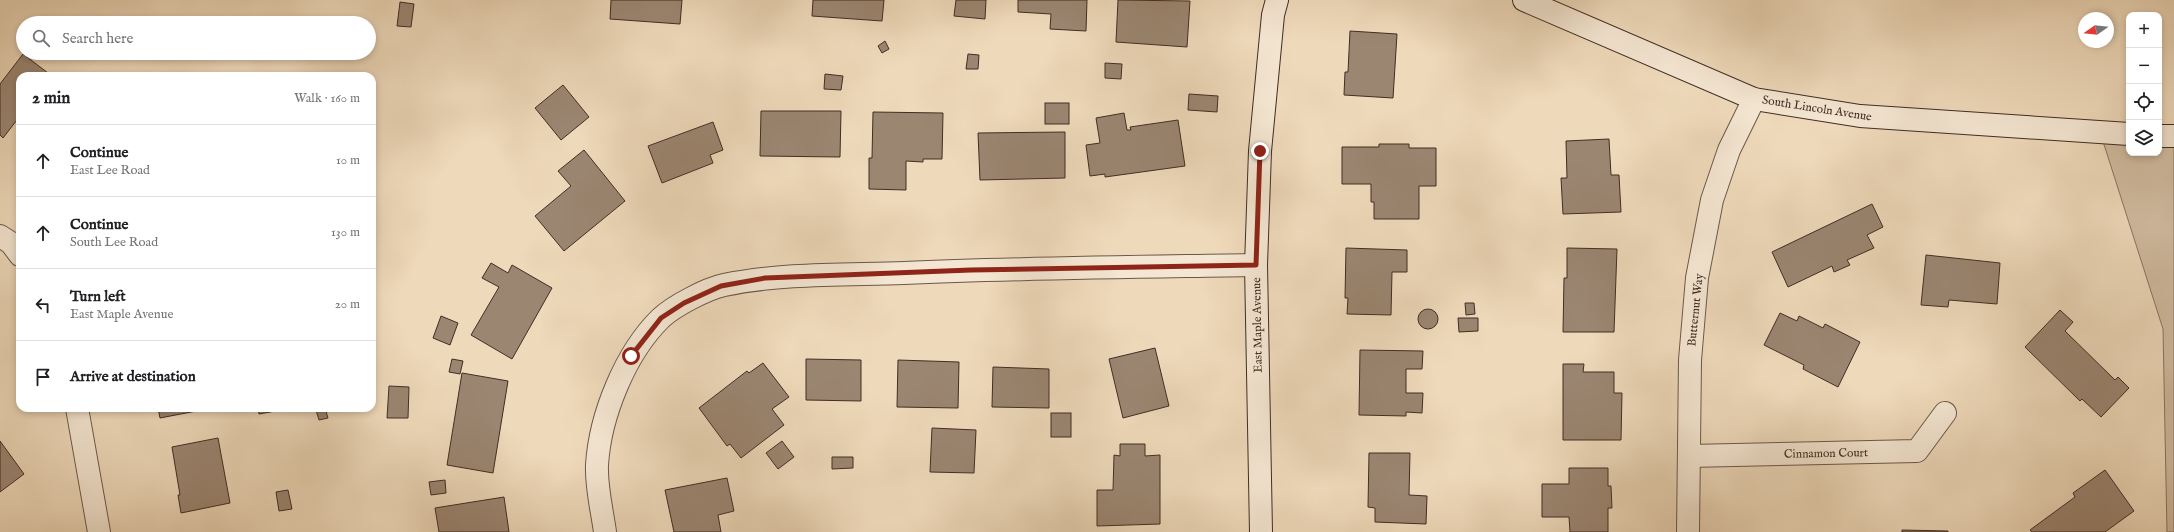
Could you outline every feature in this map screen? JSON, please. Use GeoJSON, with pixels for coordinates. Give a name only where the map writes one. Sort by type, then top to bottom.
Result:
{"type":"FeatureCollection","features":[{"type":"Feature","properties":{"kind":"street","name":"East Maple Avenue"},"geometry":{"type":"LineString","coordinates":[[1262,532],[1256,265],[1260,151],[1273,15],[1278,0]]}},
{"type":"Feature","properties":{"kind":"street","name":"South Lincoln Avenue"},"geometry":{"type":"LineString","coordinates":[[1524,0],[1754,99],[1860,116],[2126,134]]}},
{"type":"Feature","properties":{"kind":"street","name":"Butternut Way"},"geometry":{"type":"LineString","coordinates":[[1688,532],[1690,360],[1697,278],[1712,200],[1729,150],[1754,99]]}},
{"type":"Feature","properties":{"kind":"street"},"geometry":{"type":"LineString","coordinates":[[2162,136],[2174,136]]}},
{"type":"Feature","properties":{"kind":"street"},"geometry":{"type":"LineString","coordinates":[[0,236],[11,243],[16,250]]}},
{"type":"Feature","properties":{"kind":"street"},"geometry":{"type":"LineString","coordinates":[[605,532],[597,467],[600,441],[612,397],[631,356],[661,318],[684,303],[721,286],[765,278],[971,270],[1256,265]]}},
{"type":"Feature","properties":{"kind":"street"},"geometry":{"type":"LineString","coordinates":[[78,412],[99,532]]}},
{"type":"Feature","properties":{"kind":"street","name":"Cinnamon Court"},"geometry":{"type":"LineString","coordinates":[[1689,456],[1917,451],[1945,414]]}},
{"type":"Feature","properties":{"kind":"shaded area"},"geometry":{"type":"Polygon","coordinates":[[[2100,132],[2126,134],[2126,156],[2162,156],[2162,136],[2174,136],[2174,532],[2167,532],[2163,329],[2100,132]]]}},
{"type":"Feature","properties":{"kind":"building"},"geometry":{"type":"Polygon","coordinates":[[[611,0],[682,0],[680,24],[610,19],[611,0]]]}},
{"type":"Feature","properties":{"kind":"building"},"geometry":{"type":"Polygon","coordinates":[[[813,0],[884,0],[882,21],[812,16],[813,0]]]}},
{"type":"Feature","properties":{"kind":"building"},"geometry":{"type":"Polygon","coordinates":[[[956,0],[986,0],[985,19],[954,16],[956,0]]]}},
{"type":"Feature","properties":{"kind":"building"},"geometry":{"type":"Polygon","coordinates":[[[1018,0],[1087,0],[1086,31],[1050,29],[1051,14],[1018,12],[1018,0]]]}},
{"type":"Feature","properties":{"kind":"building"},"geometry":{"type":"Polygon","coordinates":[[[1118,0],[1190,1],[1187,47],[1116,42],[1118,0]]]}},
{"type":"Feature","properties":{"kind":"building"},"geometry":{"type":"Polygon","coordinates":[[[400,2],[414,4],[411,27],[397,26],[400,2]]]}},
{"type":"Feature","properties":{"kind":"building"},"geometry":{"type":"Polygon","coordinates":[[[1350,31],[1397,34],[1393,98],[1344,95],[1345,72],[1348,72],[1350,31]]]}},
{"type":"Feature","properties":{"kind":"building"},"geometry":{"type":"Polygon","coordinates":[[[885,41],[889,49],[882,53],[878,46],[885,41]]]}},
{"type":"Feature","properties":{"kind":"building"},"geometry":{"type":"Polygon","coordinates":[[[968,54],[979,55],[978,69],[966,69],[968,54]]]}},
{"type":"Feature","properties":{"kind":"building"},"geometry":{"type":"Polygon","coordinates":[[[18,60],[31,60],[47,72],[16,72],[16,121],[3,138],[0,135],[0,84],[18,60]]]}},
{"type":"Feature","properties":{"kind":"building"},"geometry":{"type":"Polygon","coordinates":[[[1105,63],[1122,64],[1121,79],[1105,78],[1105,63]]]}},
{"type":"Feature","properties":{"kind":"building"},"geometry":{"type":"Polygon","coordinates":[[[825,74],[843,76],[841,90],[824,89],[825,74]]]}},
{"type":"Feature","properties":{"kind":"building"},"geometry":{"type":"Polygon","coordinates":[[[563,85],[589,117],[561,140],[535,108],[563,85]]]}},
{"type":"Feature","properties":{"kind":"building"},"geometry":{"type":"Polygon","coordinates":[[[1189,94],[1218,96],[1217,112],[1188,110],[1189,94]]]}},
{"type":"Feature","properties":{"kind":"building"},"geometry":{"type":"Polygon","coordinates":[[[1045,103],[1069,103],[1069,124],[1045,124],[1045,103]]]}},
{"type":"Feature","properties":{"kind":"building"},"geometry":{"type":"Polygon","coordinates":[[[761,111],[841,111],[840,157],[760,156],[761,111]]]}},
{"type":"Feature","properties":{"kind":"building"},"geometry":{"type":"Polygon","coordinates":[[[873,112],[943,113],[942,159],[923,159],[923,162],[906,161],[906,190],[869,189],[869,158],[872,158],[873,112]]]}},
{"type":"Feature","properties":{"kind":"building"},"geometry":{"type":"Polygon","coordinates":[[[1124,113],[1127,130],[1131,130],[1130,127],[1178,120],[1185,166],[1105,177],[1105,174],[1090,176],[1086,145],[1100,143],[1096,118],[1124,113]]]}},
{"type":"Feature","properties":{"kind":"building"},"geometry":{"type":"Polygon","coordinates":[[[713,122],[723,150],[710,155],[713,163],[662,183],[648,146],[713,122]]]}},
{"type":"Feature","properties":{"kind":"building"},"geometry":{"type":"Polygon","coordinates":[[[1065,132],[1065,178],[980,180],[978,133],[1065,132]]]}},
{"type":"Feature","properties":{"kind":"building"},"geometry":{"type":"Polygon","coordinates":[[[1609,139],[1611,175],[1619,175],[1621,212],[1563,214],[1561,178],[1567,178],[1566,141],[1609,139]]]}},
{"type":"Feature","properties":{"kind":"building"},"geometry":{"type":"Polygon","coordinates":[[[1379,144],[1409,144],[1409,148],[1436,148],[1436,186],[1419,186],[1419,219],[1374,219],[1374,202],[1371,202],[1371,184],[1342,184],[1342,147],[1379,147],[1379,144]]]}},
{"type":"Feature","properties":{"kind":"building"},"geometry":{"type":"Polygon","coordinates":[[[584,150],[625,201],[564,251],[535,216],[571,186],[558,171],[584,150]]]}},
{"type":"Feature","properties":{"kind":"building"},"geometry":{"type":"Polygon","coordinates":[[[1872,204],[1883,227],[1867,235],[1874,248],[1847,260],[1850,265],[1834,272],[1832,266],[1788,287],[1772,252],[1872,204]]]}},
{"type":"Feature","properties":{"kind":"building"},"geometry":{"type":"Polygon","coordinates":[[[1346,248],[1407,250],[1407,272],[1392,272],[1391,315],[1347,314],[1348,298],[1345,298],[1346,248]]]}},
{"type":"Feature","properties":{"kind":"building"},"geometry":{"type":"Polygon","coordinates":[[[1567,248],[1617,249],[1614,332],[1563,332],[1564,278],[1567,278],[1567,248]]]}},
{"type":"Feature","properties":{"kind":"building"},"geometry":{"type":"Polygon","coordinates":[[[1926,255],[2000,263],[1997,304],[1949,300],[1948,307],[1921,305],[1926,255]]]}},
{"type":"Feature","properties":{"kind":"building"},"geometry":{"type":"Polygon","coordinates":[[[491,263],[508,273],[512,265],[552,288],[512,359],[471,335],[499,287],[482,278],[491,263]]]}},
{"type":"Feature","properties":{"kind":"building"},"geometry":{"type":"Polygon","coordinates":[[[1465,303],[1474,303],[1475,314],[1466,315],[1465,303]]]}},
{"type":"Feature","properties":{"kind":"building"},"geometry":{"type":"Polygon","coordinates":[[[1428,309],[1435,312],[1438,319],[1435,326],[1428,329],[1421,326],[1418,319],[1421,312],[1428,309]]]}},
{"type":"Feature","properties":{"kind":"building"},"geometry":{"type":"Polygon","coordinates":[[[2060,310],[2073,322],[2065,331],[2115,380],[2118,377],[2129,388],[2101,417],[2082,399],[2080,401],[2025,347],[2060,310]]]}},
{"type":"Feature","properties":{"kind":"building"},"geometry":{"type":"Polygon","coordinates":[[[1780,313],[1797,321],[1799,316],[1823,328],[1825,324],[1860,342],[1838,387],[1803,369],[1804,365],[1764,345],[1780,313]]]}},
{"type":"Feature","properties":{"kind":"building"},"geometry":{"type":"Polygon","coordinates":[[[441,316],[458,323],[450,345],[433,338],[441,316]]]}},
{"type":"Feature","properties":{"kind":"building"},"geometry":{"type":"Polygon","coordinates":[[[1458,318],[1478,318],[1478,331],[1459,332],[1458,318]]]}},
{"type":"Feature","properties":{"kind":"building"},"geometry":{"type":"Polygon","coordinates":[[[1155,348],[1169,406],[1123,418],[1109,359],[1155,348]]]}},
{"type":"Feature","properties":{"kind":"building"},"geometry":{"type":"Polygon","coordinates":[[[1360,350],[1423,351],[1422,369],[1406,369],[1406,393],[1423,393],[1422,413],[1406,412],[1406,416],[1359,415],[1360,350]]]}},
{"type":"Feature","properties":{"kind":"building"},"geometry":{"type":"Polygon","coordinates":[[[452,359],[463,361],[460,374],[449,372],[452,359]]]}},
{"type":"Feature","properties":{"kind":"building"},"geometry":{"type":"Polygon","coordinates":[[[806,359],[861,360],[861,401],[806,400],[806,359]]]}},
{"type":"Feature","properties":{"kind":"building"},"geometry":{"type":"Polygon","coordinates":[[[898,360],[959,362],[958,408],[897,407],[898,360]]]}},
{"type":"Feature","properties":{"kind":"building"},"geometry":{"type":"Polygon","coordinates":[[[763,363],[789,397],[772,409],[784,425],[741,458],[730,444],[727,446],[699,408],[747,371],[749,373],[763,363]]]}},
{"type":"Feature","properties":{"kind":"building"},"geometry":{"type":"Polygon","coordinates":[[[1563,364],[1584,364],[1583,372],[1614,372],[1614,393],[1622,393],[1621,440],[1563,440],[1563,364]]]}},
{"type":"Feature","properties":{"kind":"building"},"geometry":{"type":"Polygon","coordinates":[[[993,367],[1049,369],[1049,408],[992,407],[993,367]]]}},
{"type":"Feature","properties":{"kind":"building"},"geometry":{"type":"Polygon","coordinates":[[[462,373],[508,381],[493,473],[447,465],[462,373]]]}},
{"type":"Feature","properties":{"kind":"building"},"geometry":{"type":"Polygon","coordinates":[[[389,386],[409,387],[408,418],[387,418],[389,386]]]}},
{"type":"Feature","properties":{"kind":"building"},"geometry":{"type":"Polygon","coordinates":[[[159,412],[191,412],[160,418],[159,412]]]}},
{"type":"Feature","properties":{"kind":"building"},"geometry":{"type":"Polygon","coordinates":[[[259,412],[270,412],[259,414],[259,412]]]}},
{"type":"Feature","properties":{"kind":"building"},"geometry":{"type":"Polygon","coordinates":[[[317,412],[326,412],[328,418],[319,420],[317,412]]]}},
{"type":"Feature","properties":{"kind":"building"},"geometry":{"type":"Polygon","coordinates":[[[1051,413],[1071,413],[1071,437],[1051,437],[1051,413]]]}},
{"type":"Feature","properties":{"kind":"building"},"geometry":{"type":"Polygon","coordinates":[[[932,428],[976,430],[974,473],[930,472],[932,428]]]}},
{"type":"Feature","properties":{"kind":"building"},"geometry":{"type":"Polygon","coordinates":[[[218,438],[230,503],[181,513],[178,495],[180,495],[172,447],[218,438]]]}},
{"type":"Feature","properties":{"kind":"building"},"geometry":{"type":"Polygon","coordinates":[[[0,441],[24,474],[0,492],[0,441]]]}},
{"type":"Feature","properties":{"kind":"building"},"geometry":{"type":"Polygon","coordinates":[[[782,441],[794,457],[778,469],[766,453],[782,441]]]}},
{"type":"Feature","properties":{"kind":"building"},"geometry":{"type":"Polygon","coordinates":[[[1120,444],[1145,444],[1145,456],[1160,455],[1160,524],[1097,526],[1097,490],[1113,490],[1114,455],[1120,456],[1120,444]]]}},
{"type":"Feature","properties":{"kind":"building"},"geometry":{"type":"Polygon","coordinates":[[[1369,453],[1410,453],[1409,495],[1427,496],[1426,524],[1375,522],[1375,508],[1368,507],[1369,453]]]}},
{"type":"Feature","properties":{"kind":"building"},"geometry":{"type":"Polygon","coordinates":[[[832,457],[853,457],[853,468],[832,469],[832,457]]]}},
{"type":"Feature","properties":{"kind":"building"},"geometry":{"type":"Polygon","coordinates":[[[1569,468],[1608,468],[1608,486],[1611,486],[1612,508],[1608,508],[1608,532],[1570,532],[1569,517],[1542,517],[1542,484],[1569,484],[1569,468]]]}},
{"type":"Feature","properties":{"kind":"building"},"geometry":{"type":"Polygon","coordinates":[[[2105,470],[2134,511],[2105,532],[2032,532],[2030,530],[2075,497],[2073,493],[2105,470]]]}},
{"type":"Feature","properties":{"kind":"building"},"geometry":{"type":"Polygon","coordinates":[[[727,478],[734,511],[718,515],[721,532],[674,532],[665,490],[727,478]]]}},
{"type":"Feature","properties":{"kind":"building"},"geometry":{"type":"Polygon","coordinates":[[[445,480],[446,493],[431,495],[429,482],[445,480]]]}},
{"type":"Feature","properties":{"kind":"building"},"geometry":{"type":"Polygon","coordinates":[[[288,490],[292,509],[279,511],[276,492],[288,490]]]}},
{"type":"Feature","properties":{"kind":"building"},"geometry":{"type":"Polygon","coordinates":[[[504,497],[509,532],[439,532],[435,508],[504,497]]]}},
{"type":"Feature","properties":{"kind":"building"},"geometry":{"type":"Polygon","coordinates":[[[1902,530],[1948,531],[1948,532],[1902,532],[1902,530]]]}},
{"type":"Feature","properties":{"kind":"route"},"geometry":{"type":"LineString","coordinates":[[631,356],[661,318],[684,303],[721,286],[765,278],[971,270],[1256,265],[1260,151]]}}]}
